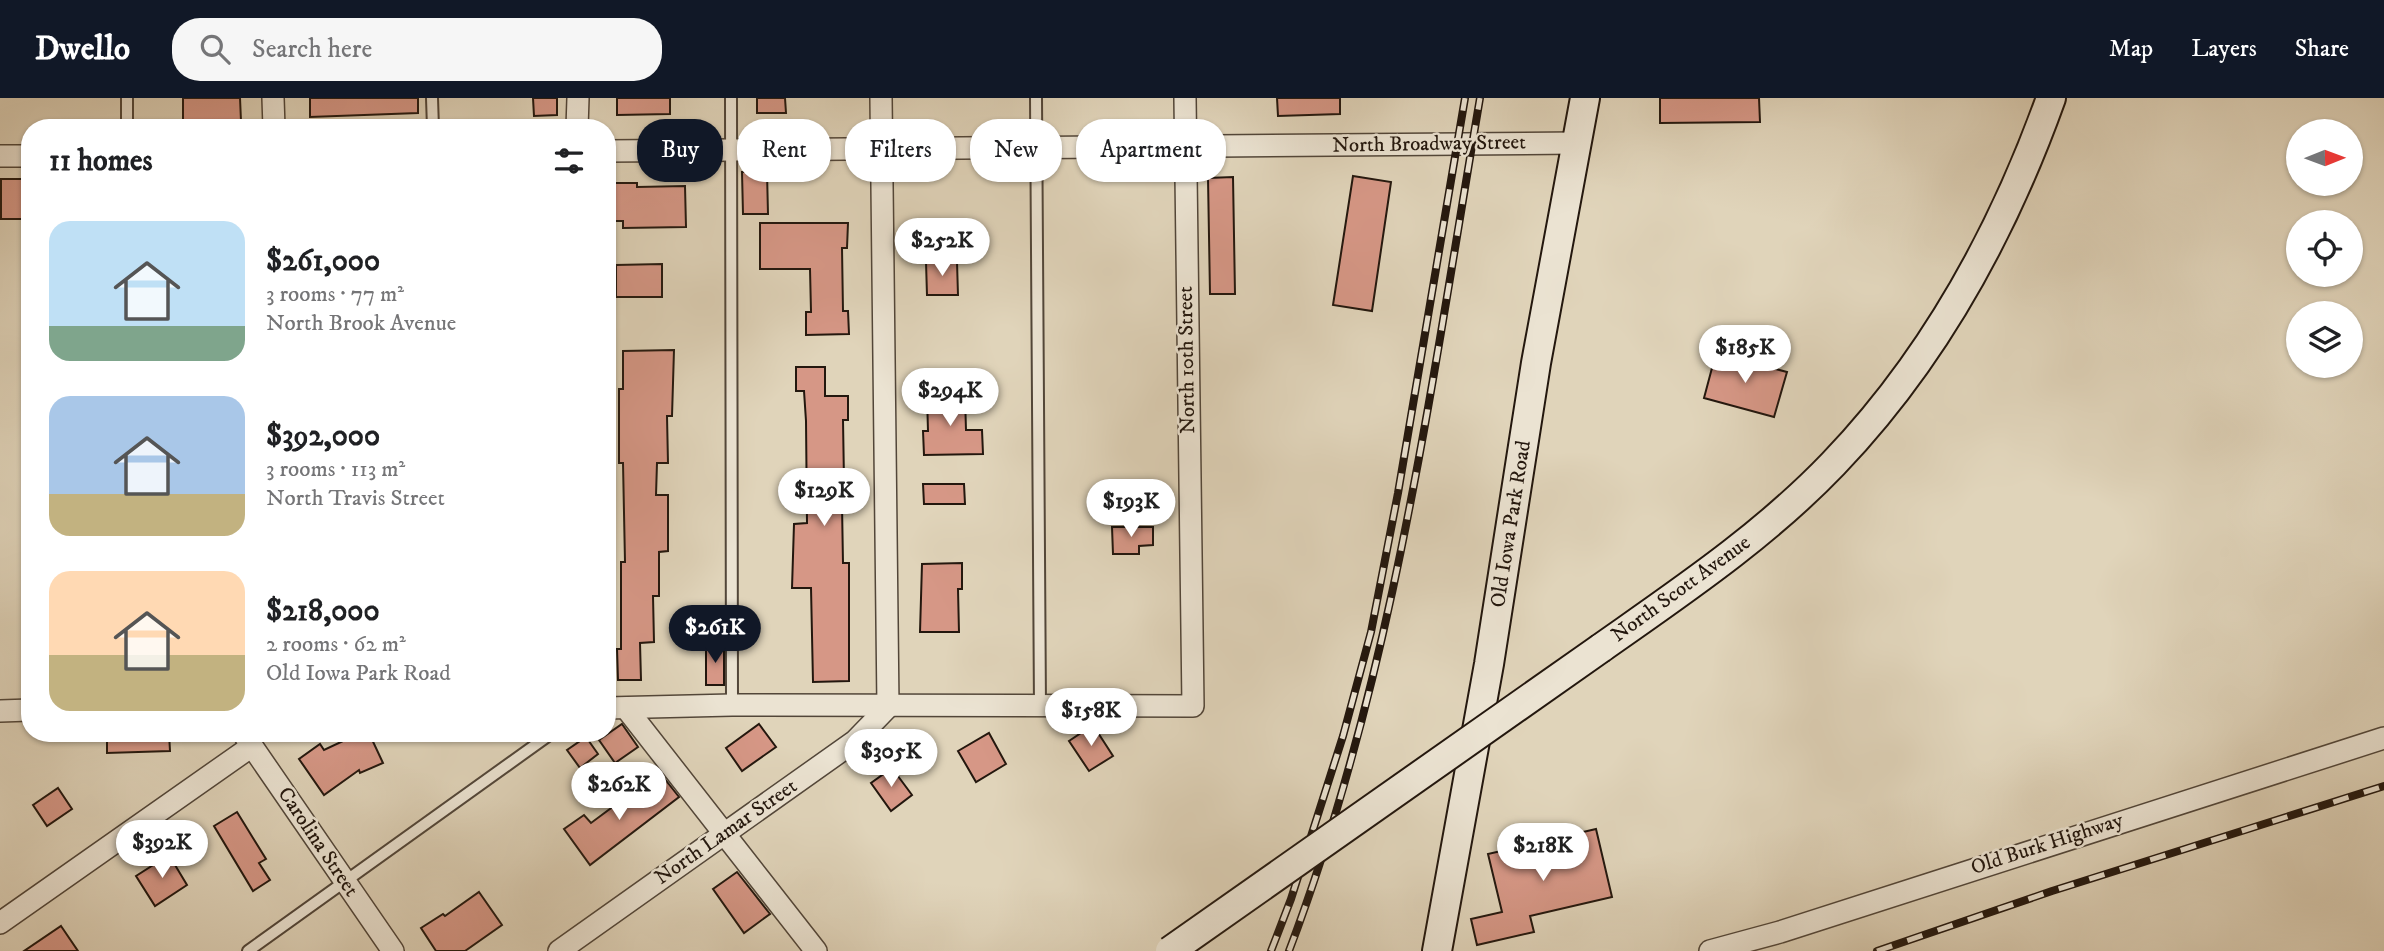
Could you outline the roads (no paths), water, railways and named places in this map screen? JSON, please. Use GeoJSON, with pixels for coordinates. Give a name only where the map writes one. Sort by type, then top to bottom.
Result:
{"type":"FeatureCollection","features":[{"type":"Feature","properties":{"kind":"main road","name":"Old Iowa Park Road"},"geometry":{"type":"LineString","coordinates":[[1437,951],[1489,664],[1536,363],[1586,98]]}},
{"type":"Feature","properties":{"kind":"main road","name":"North Scott Avenue"},"geometry":{"type":"LineString","coordinates":[[1170,951],[1706,574],[1763,529],[1833,464],[1878,412],[1935,336],[1971,276],[2028,162],[2051,98]]}},
{"type":"Feature","properties":{"kind":"street"},"geometry":{"type":"LineString","coordinates":[[273,98],[274,119]]}},
{"type":"Feature","properties":{"kind":"street"},"geometry":{"type":"LineString","coordinates":[[578,98],[578,119]]}},
{"type":"Feature","properties":{"kind":"street"},"geometry":{"type":"LineString","coordinates":[[881,98],[881,119]]}},
{"type":"Feature","properties":{"kind":"street","name":"North 10th Street"},"geometry":{"type":"LineString","coordinates":[[1185,98],[1185,119]]}},
{"type":"Feature","properties":{"kind":"street","name":"North Broadway Street"},"geometry":{"type":"LineString","coordinates":[[1226,146],[1578,143]]}},
{"type":"Feature","properties":{"kind":"street","name":"North Broadway Street"},"geometry":{"type":"LineString","coordinates":[[616,151],[845,149]]}},
{"type":"Feature","properties":{"kind":"street"},"geometry":{"type":"LineString","coordinates":[[0,156],[21,156]]}},
{"type":"Feature","properties":{"kind":"street"},"geometry":{"type":"LineString","coordinates":[[881,182],[888,707]]}},
{"type":"Feature","properties":{"kind":"street","name":"North 10th Street"},"geometry":{"type":"LineString","coordinates":[[1040,707],[1193,706],[1185,182]]}},
{"type":"Feature","properties":{"kind":"street"},"geometry":{"type":"LineString","coordinates":[[617,708],[732,705],[1040,707]]}},
{"type":"Feature","properties":{"kind":"street","name":"North Lamar Street"},"geometry":{"type":"LineString","coordinates":[[559,951],[855,741],[888,707]]}},
{"type":"Feature","properties":{"kind":"street"},"geometry":{"type":"LineString","coordinates":[[617,708],[816,951]]}},
{"type":"Feature","properties":{"kind":"street"},"geometry":{"type":"LineString","coordinates":[[0,710],[21,710]]}},
{"type":"Feature","properties":{"kind":"street","name":"Old Burk Highway"},"geometry":{"type":"LineString","coordinates":[[1710,951],[1780,932],[2384,738]]}},
{"type":"Feature","properties":{"kind":"street"},"geometry":{"type":"LineString","coordinates":[[0,923],[244,742]]}},
{"type":"Feature","properties":{"kind":"street","name":"Carolina Street"},"geometry":{"type":"LineString","coordinates":[[250,742],[393,951]]}},
{"type":"Feature","properties":{"kind":"lane"},"geometry":{"type":"LineString","coordinates":[[127,98],[127,119]]}},
{"type":"Feature","properties":{"kind":"lane"},"geometry":{"type":"LineString","coordinates":[[432,98],[433,119]]}},
{"type":"Feature","properties":{"kind":"lane"},"geometry":{"type":"LineString","coordinates":[[731,98],[732,705]]}},
{"type":"Feature","properties":{"kind":"lane"},"geometry":{"type":"LineString","coordinates":[[1036,98],[1036,119]]}},
{"type":"Feature","properties":{"kind":"lane"},"geometry":{"type":"LineString","coordinates":[[1036,182],[1040,707]]}},
{"type":"Feature","properties":{"kind":"lane"},"geometry":{"type":"LineString","coordinates":[[248,951],[539,742]]}},
{"type":"Feature","properties":{"kind":"railway"},"geometry":{"type":"LineString","coordinates":[[1271,951],[1291,899],[1343,736],[1371,632],[1398,493],[1465,98]]}},
{"type":"Feature","properties":{"kind":"railway"},"geometry":{"type":"LineString","coordinates":[[1289,951],[1325,847],[1356,743],[1382,637],[1425,422],[1480,98]]}},
{"type":"Feature","properties":{"kind":"railway"},"geometry":{"type":"LineString","coordinates":[[1877,951],[2052,891],[2384,786]]}}]}
